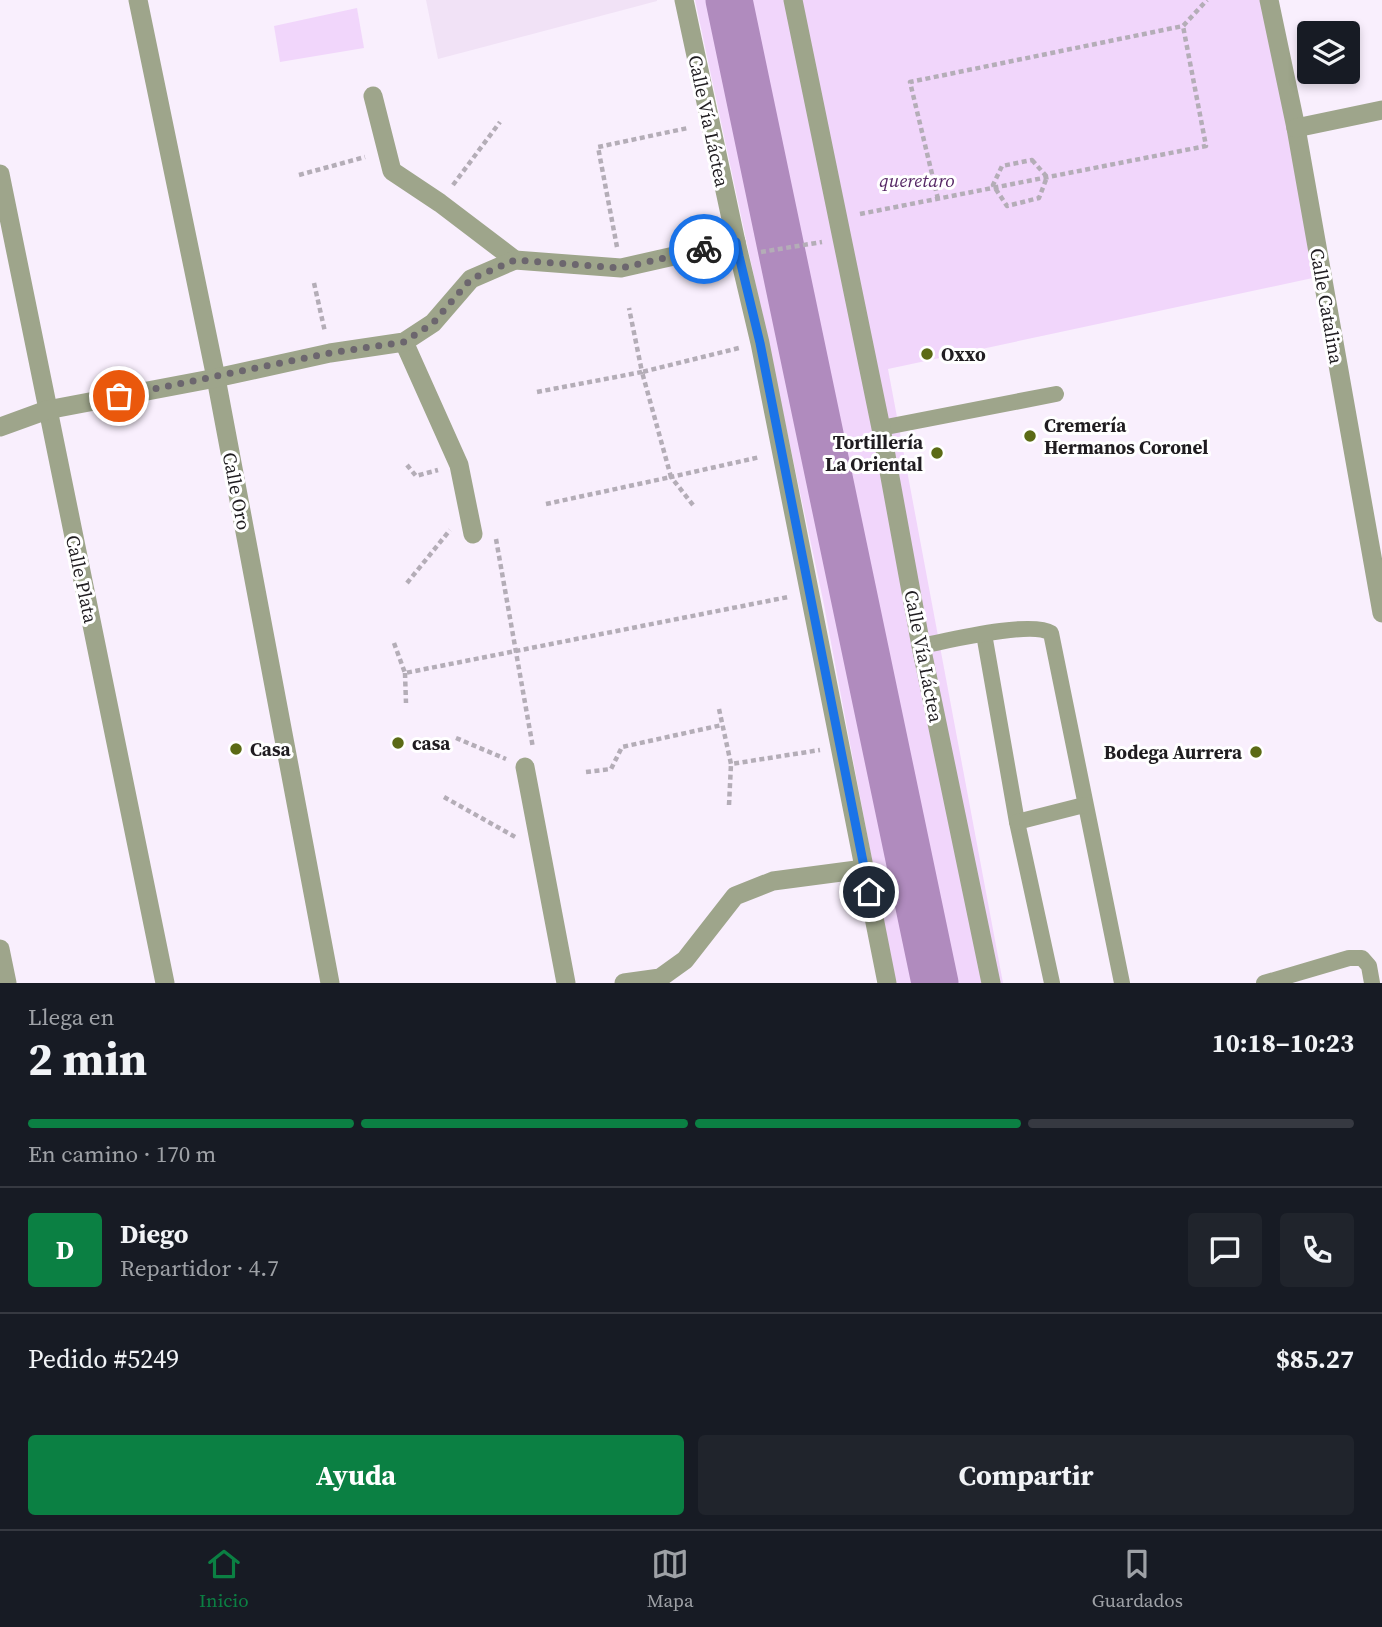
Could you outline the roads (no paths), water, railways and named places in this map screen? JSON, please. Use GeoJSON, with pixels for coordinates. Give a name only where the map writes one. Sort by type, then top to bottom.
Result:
{"type":"FeatureCollection","features":[{"type":"Feature","properties":{"kind":"street","name":"Calle Oro"},"geometry":{"type":"LineString","coordinates":[[138,0],[216,378],[330,983]]}},
{"type":"Feature","properties":{"kind":"street","name":"Calle Vía Láctea"},"geometry":{"type":"LineString","coordinates":[[684,0],[709,123],[760,343],[838,747],[887,983]]}},
{"type":"Feature","properties":{"kind":"street","name":"Calle Vía Láctea"},"geometry":{"type":"LineString","coordinates":[[793,0],[991,983]]}},
{"type":"Feature","properties":{"kind":"street","name":"Calle Catalina"},"geometry":{"type":"LineString","coordinates":[[1269,0],[1296,128],[1382,613]]}},
{"type":"Feature","properties":{"kind":"street"},"geometry":{"type":"LineString","coordinates":[[373,96],[392,171],[440,203],[515,260]]}},
{"type":"Feature","properties":{"kind":"street"},"geometry":{"type":"LineString","coordinates":[[1296,128],[1382,110]]}},
{"type":"Feature","properties":{"kind":"street","name":"Calle Plata"},"geometry":{"type":"LineString","coordinates":[[0,174],[164,983]]}},
{"type":"Feature","properties":{"kind":"street"},"geometry":{"type":"LineString","coordinates":[[0,428],[47,410],[330,353],[404,342],[433,323],[471,279],[515,260],[621,268],[736,242]]}},
{"type":"Feature","properties":{"kind":"street"},"geometry":{"type":"LineString","coordinates":[[404,342],[459,465],[473,534]]}},
{"type":"Feature","properties":{"kind":"street"},"geometry":{"type":"LineString","coordinates":[[525,767],[566,983]]}},
{"type":"Feature","properties":{"kind":"street"},"geometry":{"type":"LineString","coordinates":[[624,983],[660,978],[685,960],[735,896],[773,881],[864,869]]}},
{"type":"Feature","properties":{"kind":"street"},"geometry":{"type":"LineString","coordinates":[[0,949],[7,983]]}},
{"type":"Feature","properties":{"kind":"lane"},"geometry":{"type":"LineString","coordinates":[[881,428],[1056,394]]}},
{"type":"Feature","properties":{"kind":"lane"},"geometry":{"type":"LineString","coordinates":[[921,646],[1037,627],[1051,633],[1122,983]]}},
{"type":"Feature","properties":{"kind":"lane"},"geometry":{"type":"LineString","coordinates":[[984,634],[1017,822],[1052,983]]}},
{"type":"Feature","properties":{"kind":"lane"},"geometry":{"type":"LineString","coordinates":[[1017,822],[1084,805]]}},
{"type":"Feature","properties":{"kind":"lane"},"geometry":{"type":"LineString","coordinates":[[1264,983],[1349,958],[1362,958],[1369,966],[1372,983]]}},
{"type":"Feature","properties":{"kind":"waterway"},"geometry":{"type":"LineString","coordinates":[[729,0],[935,983]]}},
{"type":"Feature","properties":{"kind":"place","name":"Oxxo"},"geometry":{"type":"Point","coordinates":[927,354]}},
{"type":"Feature","properties":{"kind":"place","name":"Cremería Hermanos Coronel"},"geometry":{"type":"Point","coordinates":[1030,436]}},
{"type":"Feature","properties":{"kind":"place","name":"Tortillería La Oriental"},"geometry":{"type":"Point","coordinates":[937,453]}},
{"type":"Feature","properties":{"kind":"place","name":"casa"},"geometry":{"type":"Point","coordinates":[398,743]}},
{"type":"Feature","properties":{"kind":"place","name":"Casa"},"geometry":{"type":"Point","coordinates":[236,749]}},
{"type":"Feature","properties":{"kind":"place","name":"Bodega Aurrera"},"geometry":{"type":"Point","coordinates":[1256,752]}},
{"type":"Feature","properties":{"kind":"park label","name":"queretaro"},"geometry":{"type":"Point","coordinates":[917,180]}}]}
